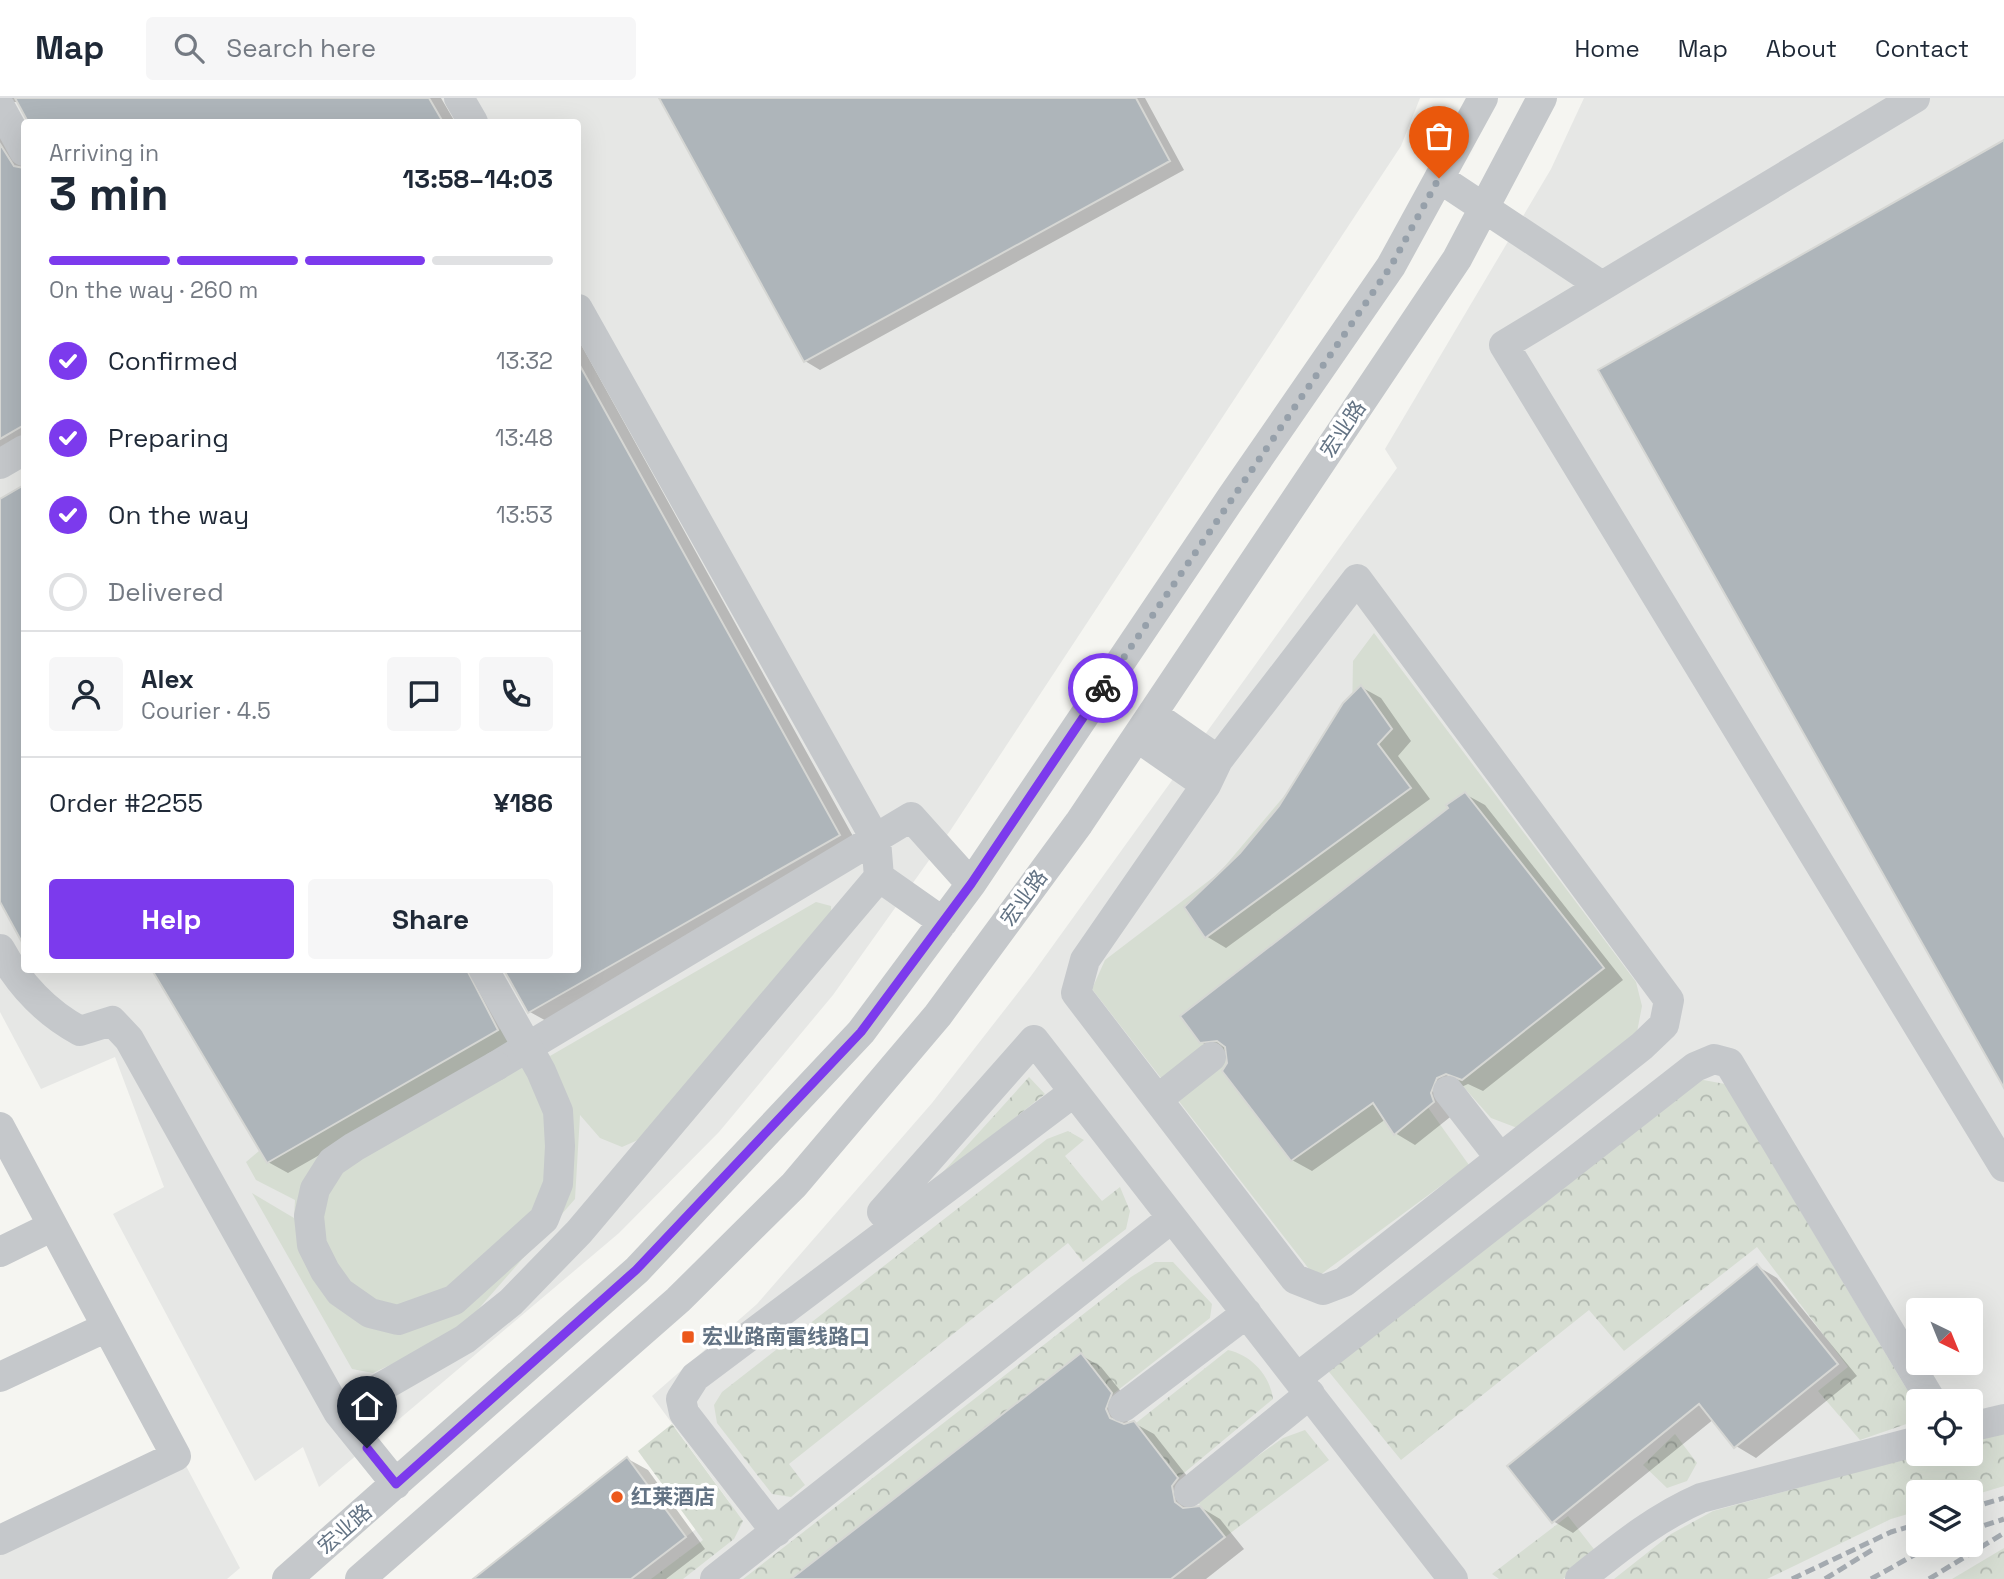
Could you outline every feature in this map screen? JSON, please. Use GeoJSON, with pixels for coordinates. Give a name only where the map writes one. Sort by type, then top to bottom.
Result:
{"type":"FeatureCollection","features":[{"type":"Feature","properties":{"kind":"street"},"geometry":{"type":"LineString","coordinates":[[459,98],[471,119]]}},
{"type":"Feature","properties":{"kind":"street","name":"宏业路"},"geometry":{"type":"LineString","coordinates":[[287,1579],[636,1270],[861,1032],[971,884],[1391,266],[1483,98]]}},
{"type":"Feature","properties":{"kind":"street","name":"宏业路"},"geometry":{"type":"LineString","coordinates":[[360,1579],[678,1300],[794,1185],[938,1015],[1079,823],[1457,259],[1542,98]]}},
{"type":"Feature","properties":{"kind":"street"},"geometry":{"type":"LineString","coordinates":[[1915,98],[1504,345],[2004,1167]]}},
{"type":"Feature","properties":{"kind":"street"},"geometry":{"type":"LineString","coordinates":[[0,107],[21,146]]}},
{"type":"Feature","properties":{"kind":"street"},"geometry":{"type":"LineString","coordinates":[[1439,178],[1602,286]]}},
{"type":"Feature","properties":{"kind":"street"},"geometry":{"type":"LineString","coordinates":[[338,1412],[466,1339],[511,1302],[579,1232],[879,877],[876,840],[581,314]]}},
{"type":"Feature","properties":{"kind":"street"},"geometry":{"type":"LineString","coordinates":[[0,464],[21,452]]}},
{"type":"Feature","properties":{"kind":"street"},"geometry":{"type":"LineString","coordinates":[[1357,579],[1669,1000],[1664,1025],[1642,1046],[1344,1282],[1323,1290],[1295,1279],[1158,1099],[1076,993],[1085,960],[1212,772],[1357,579]]}},
{"type":"Feature","properties":{"kind":"street"},"geometry":{"type":"LineString","coordinates":[[1145,726],[1212,772]]}},
{"type":"Feature","properties":{"kind":"street"},"geometry":{"type":"LineString","coordinates":[[486,973],[527,1047],[541,1072],[558,1111],[558,1184],[544,1219],[454,1300],[398,1320],[370,1313],[340,1292],[325,1271],[312,1245],[309,1216],[315,1189],[332,1163],[354,1147],[496,1066],[527,1047],[876,840],[911,817],[971,884]]}},
{"type":"Feature","properties":{"kind":"street"},"geometry":{"type":"LineString","coordinates":[[879,877],[943,922]]}},
{"type":"Feature","properties":{"kind":"street"},"geometry":{"type":"LineString","coordinates":[[0,949],[13,973],[54,1017],[80,1031],[113,1021],[130,1039],[338,1412],[396,1484]]}},
{"type":"Feature","properties":{"kind":"street"},"geometry":{"type":"LineString","coordinates":[[894,1226],[882,1212],[1034,1040],[1453,1579]]}},
{"type":"Feature","properties":{"kind":"street"},"geometry":{"type":"LineString","coordinates":[[1158,1099],[1211,1057]]}},
{"type":"Feature","properties":{"kind":"street"},"geometry":{"type":"LineString","coordinates":[[1189,1492],[1303,1386],[1695,1067],[1714,1059],[1729,1063],[1924,1389]]}},
{"type":"Feature","properties":{"kind":"street"},"geometry":{"type":"LineString","coordinates":[[776,1532],[684,1413],[681,1399],[695,1377],[1074,1091]]}},
{"type":"Feature","properties":{"kind":"street"},"geometry":{"type":"LineString","coordinates":[[1448,1091],[1500,1158]]}},
{"type":"Feature","properties":{"kind":"street"},"geometry":{"type":"LineString","coordinates":[[0,1127],[176,1456],[0,1540]]}},
{"type":"Feature","properties":{"kind":"street"},"geometry":{"type":"LineString","coordinates":[[715,1579],[1172,1218]]}},
{"type":"Feature","properties":{"kind":"street"},"geometry":{"type":"LineString","coordinates":[[0,1252],[53,1226]]}},
{"type":"Feature","properties":{"kind":"street"},"geometry":{"type":"LineString","coordinates":[[1123,1407],[1247,1313]]}},
{"type":"Feature","properties":{"kind":"street"},"geometry":{"type":"LineString","coordinates":[[0,1377],[107,1327]]}},
{"type":"Feature","properties":{"kind":"street"},"geometry":{"type":"LineString","coordinates":[[1983,1424],[2004,1419]]}},
{"type":"Feature","properties":{"kind":"street"},"geometry":{"type":"LineString","coordinates":[[1580,1579],[1642,1529],[1701,1498],[1906,1444]]}},
{"type":"Feature","properties":{"kind":"shaded area"},"geometry":{"type":"Polygon","coordinates":[[[0,98],[1420,98],[1401,146],[952,828],[833,995],[719,1132],[619,1233],[319,1487],[303,1447],[255,1481],[113,1214],[164,1187],[115,1057],[41,1089],[0,1012],[0,98]]]}},
{"type":"Feature","properties":{"kind":"shaded area"},"geometry":{"type":"Polygon","coordinates":[[[1584,98],[2004,98],[2004,1579],[631,1579],[730,1503],[652,1396],[757,1304],[932,1103],[1031,976],[1397,468],[1385,449],[1551,169],[1584,98]]]}},
{"type":"Feature","properties":{"kind":"shaded area"},"geometry":{"type":"Polygon","coordinates":[[[185,1464],[240,1568],[227,1579],[0,1579],[0,1549],[185,1464]]]}},
{"type":"Feature","properties":{"kind":"green space"},"geometry":{"type":"Polygon","coordinates":[[[1374,633],[1636,982],[1642,1006],[1637,1032],[1520,1129],[1491,1118],[1447,1068],[1419,1095],[1469,1165],[1316,1278],[1092,989],[1105,960],[1219,873],[1352,716],[1353,661],[1374,633]]]}},
{"type":"Feature","properties":{"kind":"green space"},"geometry":{"type":"Polygon","coordinates":[[[816,902],[831,906],[832,924],[647,1136],[622,1147],[600,1138],[580,1115],[575,1199],[467,1322],[454,1335],[373,1373],[352,1369],[252,1193],[294,1218],[295,1200],[256,1180],[246,1162],[259,1151],[267,1163],[523,1016],[550,1056],[816,902]]]}},
{"type":"Feature","properties":{"kind":"green space"},"geometry":{"type":"Polygon","coordinates":[[[1029,1077],[1045,1094],[934,1182],[1029,1077]]]}},
{"type":"Feature","properties":{"kind":"green space"},"geometry":{"type":"Polygon","coordinates":[[[1698,1079],[1725,1084],[1907,1389],[1906,1424],[1860,1440],[1818,1391],[1848,1367],[1757,1247],[1624,1351],[1589,1310],[1401,1460],[1325,1367],[1698,1079]]]}},
{"type":"Feature","properties":{"kind":"green space"},"geometry":{"type":"Polygon","coordinates":[[[1068,1131],[1084,1140],[1065,1156],[1102,1201],[1120,1187],[1130,1211],[1126,1229],[1083,1262],[1068,1243],[789,1464],[805,1485],[791,1497],[772,1494],[717,1423],[714,1405],[722,1392],[1047,1139],[1068,1131]]]}},
{"type":"Feature","properties":{"kind":"green space"},"geometry":{"type":"Polygon","coordinates":[[[1155,1262],[1173,1262],[1212,1304],[1210,1318],[1113,1394],[1081,1353],[791,1579],[743,1579],[1131,1277],[1155,1262]]]}},
{"type":"Feature","properties":{"kind":"green space"},"geometry":{"type":"Polygon","coordinates":[[[1228,1350],[1244,1356],[1258,1367],[1268,1382],[1273,1399],[1178,1478],[1136,1423],[1228,1350]]]}},
{"type":"Feature","properties":{"kind":"green space"},"geometry":{"type":"Polygon","coordinates":[[[672,1424],[743,1521],[734,1539],[683,1579],[651,1579],[703,1540],[638,1451],[672,1424]]]}},
{"type":"Feature","properties":{"kind":"green space"},"geometry":{"type":"Polygon","coordinates":[[[1305,1430],[1329,1460],[1225,1537],[1196,1500],[1283,1438],[1305,1430]]]}},
{"type":"Feature","properties":{"kind":"green space"},"geometry":{"type":"Polygon","coordinates":[[[2004,1432],[2004,1486],[1983,1492],[1983,1480],[1906,1480],[1906,1515],[1891,1519],[1767,1579],[1614,1579],[1671,1534],[1713,1511],[1906,1458],[1906,1466],[1983,1466],[1983,1438],[2004,1432]]]}},
{"type":"Feature","properties":{"kind":"green space"},"geometry":{"type":"Polygon","coordinates":[[[1675,1434],[1697,1463],[1687,1481],[1667,1488],[1643,1465],[1675,1434]]]}},
{"type":"Feature","properties":{"kind":"green space"},"geometry":{"type":"Polygon","coordinates":[[[1568,1516],[1597,1553],[1563,1579],[1499,1579],[1492,1574],[1568,1516]]]}},
{"type":"Feature","properties":{"kind":"green space"},"geometry":{"type":"Polygon","coordinates":[[[2004,1548],[2004,1579],[1952,1579],[2004,1548]]]}},
{"type":"Feature","properties":{"kind":"building"},"geometry":{"type":"Polygon","coordinates":[[[15,98],[429,98],[441,119],[26,119],[15,98]]]}},
{"type":"Feature","properties":{"kind":"building"},"geometry":{"type":"Polygon","coordinates":[[[659,98],[1136,98],[1170,161],[804,362],[659,98]]]}},
{"type":"Feature","properties":{"kind":"building"},"geometry":{"type":"Polygon","coordinates":[[[2004,140],[2004,1088],[1598,370],[2004,140]]]}},
{"type":"Feature","properties":{"kind":"building"},"geometry":{"type":"Polygon","coordinates":[[[0,144],[14,166],[21,167],[21,427],[0,439],[0,144]]]}},
{"type":"Feature","properties":{"kind":"building"},"geometry":{"type":"Polygon","coordinates":[[[581,367],[840,835],[528,1013],[506,973],[581,973],[581,367]]]}},
{"type":"Feature","properties":{"kind":"building"},"geometry":{"type":"Polygon","coordinates":[[[21,487],[21,940],[0,902],[0,499],[21,487]]]}},
{"type":"Feature","properties":{"kind":"building"},"geometry":{"type":"Polygon","coordinates":[[[1361,685],[1392,729],[1378,744],[1411,788],[1205,938],[1184,907],[1240,853],[1279,806],[1343,703],[1361,685]]]}},
{"type":"Feature","properties":{"kind":"building"},"geometry":{"type":"Polygon","coordinates":[[[1465,792],[1604,968],[1462,1080],[1446,1074],[1437,1078],[1431,1093],[1434,1102],[1394,1135],[1373,1103],[1291,1161],[1222,1071],[1227,1063],[1225,1047],[1217,1041],[1200,1043],[1180,1016],[1465,792]]]}},
{"type":"Feature","properties":{"kind":"building"},"geometry":{"type":"Polygon","coordinates":[[[154,973],[469,973],[498,1030],[267,1163],[154,973]]]}},
{"type":"Feature","properties":{"kind":"building"},"geometry":{"type":"Polygon","coordinates":[[[1757,1264],[1838,1364],[1734,1448],[1699,1404],[1552,1523],[1507,1466],[1757,1264]]]}},
{"type":"Feature","properties":{"kind":"building"},"geometry":{"type":"Polygon","coordinates":[[[1081,1353],[1112,1393],[1106,1409],[1110,1418],[1124,1424],[1134,1421],[1178,1478],[1172,1486],[1175,1502],[1183,1508],[1200,1506],[1225,1537],[1171,1579],[791,1579],[1081,1353]]]}},
{"type":"Feature","properties":{"kind":"building","name":"红莱酒店"},"geometry":{"type":"Polygon","coordinates":[[[627,1457],[686,1537],[631,1579],[473,1579],[627,1457]]]}},
{"type":"Feature","properties":{"kind":"railway"},"geometry":{"type":"LineString","coordinates":[[1983,1504],[2004,1498]]}},
{"type":"Feature","properties":{"kind":"railway"},"geometry":{"type":"LineString","coordinates":[[1983,1526],[2004,1519]]}},
{"type":"Feature","properties":{"kind":"railway"},"geometry":{"type":"LineString","coordinates":[[1792,1579],[1891,1532],[1906,1528]]}},
{"type":"Feature","properties":{"kind":"railway"},"geometry":{"type":"LineString","coordinates":[[1929,1579],[2004,1533]]}},
{"type":"Feature","properties":{"kind":"railway"},"geometry":{"type":"LineString","coordinates":[[1825,1579],[1872,1550]]}},
{"type":"Feature","properties":{"kind":"railway"},"geometry":{"type":"LineString","coordinates":[[1871,1579],[1910,1557]]}},
{"type":"Feature","properties":{"kind":"way so far"},"geometry":{"type":"LineString","coordinates":[[1103,688],[1391,266],[1439,178]]}},
{"type":"Feature","properties":{"kind":"place","name":"宏业路南雷线路口"},"geometry":{"type":"Point","coordinates":[688,1337]}},
{"type":"Feature","properties":{"kind":"place","name":"红莱酒店"},"geometry":{"type":"Point","coordinates":[617,1497]}},
{"type":"Feature","properties":{"kind":"route"},"geometry":{"type":"LineString","coordinates":[[367,1448],[396,1484],[636,1270],[861,1032],[971,884],[1103,688]]}}]}
